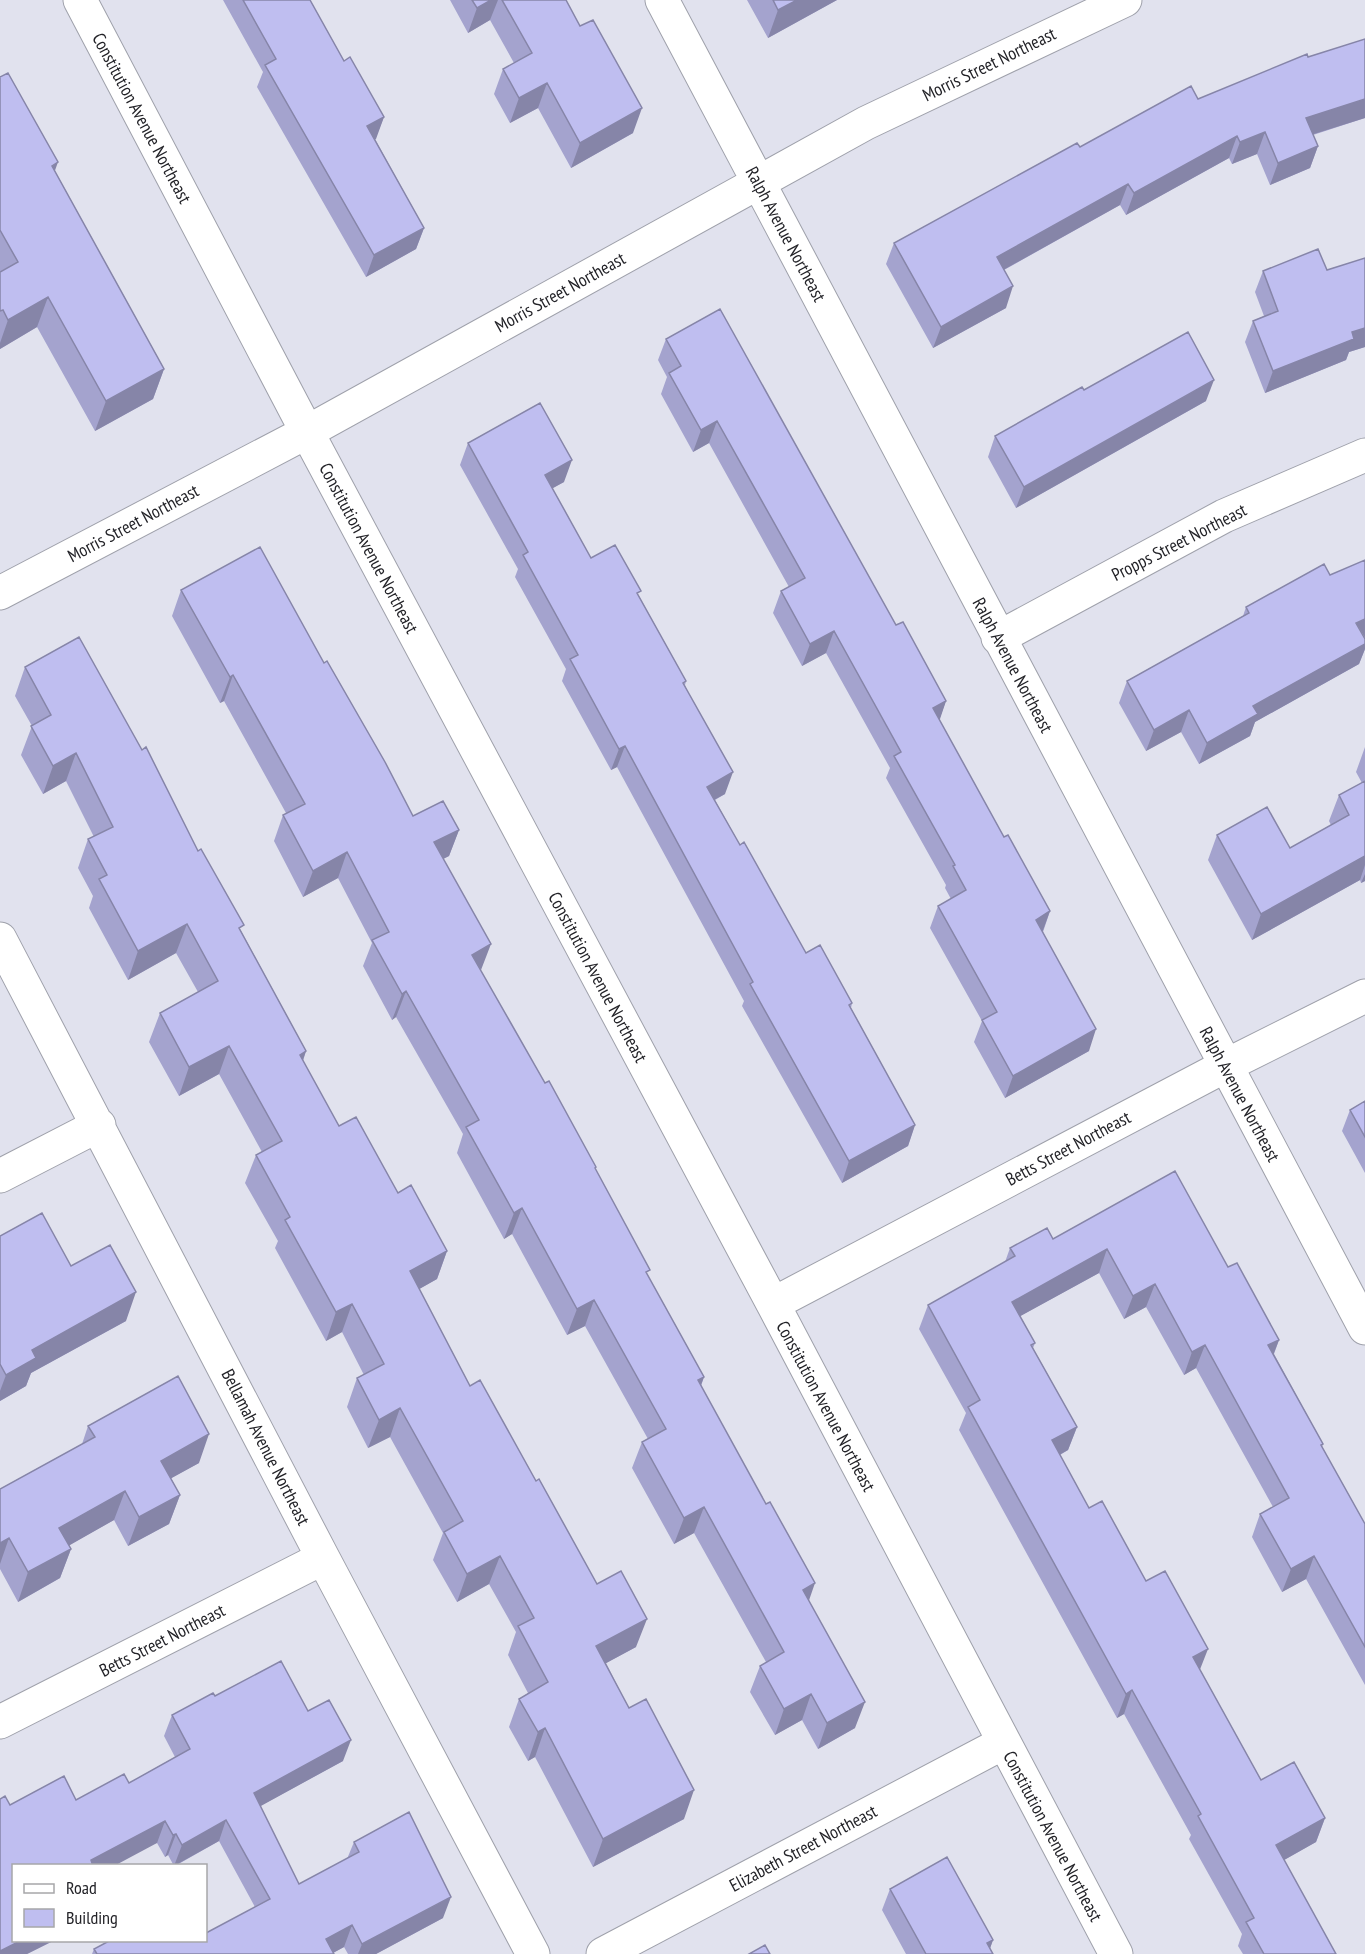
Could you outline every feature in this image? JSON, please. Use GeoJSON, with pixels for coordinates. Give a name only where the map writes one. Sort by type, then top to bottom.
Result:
{"type":"FeatureCollection","features":[{"type":"Feature","properties":{"kind":"street","name":"Constitution Avenue Northeast"},"geometry":{"type":"LineString","coordinates":[[80,0],[307,432],[773,1304],[1116,1954]]}},
{"type":"Feature","properties":{"kind":"street","name":"Ralph Avenue Northeast"},"geometry":{"type":"LineString","coordinates":[[662,0],[1365,1328]]}},
{"type":"Feature","properties":{"kind":"street","name":"Morris Street Northeast"},"geometry":{"type":"LineString","coordinates":[[0,594],[307,432],[866,123],[1125,0]]}},
{"type":"Feature","properties":{"kind":"street","name":"Propps Street Northeast"},"geometry":{"type":"LineString","coordinates":[[998,638],[1224,516],[1365,455]]}},
{"type":"Feature","properties":{"kind":"street","name":"Bellamah Avenue Northeast"},"geometry":{"type":"LineString","coordinates":[[0,939],[323,1558],[533,1954]]}},
{"type":"Feature","properties":{"kind":"street","name":"Betts Street Northeast"},"geometry":{"type":"LineString","coordinates":[[773,1304],[1225,1066],[1365,996]]}},
{"type":"Feature","properties":{"kind":"street"},"geometry":{"type":"LineString","coordinates":[[0,1176],[99,1125]]}},
{"type":"Feature","properties":{"kind":"street","name":"Betts Street Northeast"},"geometry":{"type":"LineString","coordinates":[[0,1722],[323,1558]]}},
{"type":"Feature","properties":{"kind":"street","name":"Elizabeth Street Northeast"},"geometry":{"type":"LineString","coordinates":[[603,1954],[1003,1743]]}},
{"type":"Feature","properties":{"kind":"building"},"geometry":{"type":"Polygon","coordinates":[[[243,0],[310,0],[344,61],[350,57],[384,117],[367,126],[424,228],[374,255],[265,65],[276,59],[243,0]]]}},
{"type":"Feature","properties":{"kind":"building"},"geometry":{"type":"Polygon","coordinates":[[[472,0],[491,0],[477,8],[472,0]]]}},
{"type":"Feature","properties":{"kind":"building"},"geometry":{"type":"Polygon","coordinates":[[[502,0],[566,0],[580,26],[593,20],[642,108],[580,143],[547,83],[519,98],[503,69],[532,53],[502,0]]]}},
{"type":"Feature","properties":{"kind":"building"},"geometry":{"type":"Polygon","coordinates":[[[773,0],[797,0],[778,10],[773,0]]]}},
{"type":"Feature","properties":{"kind":"building"},"geometry":{"type":"Polygon","coordinates":[[[1365,39],[1365,99],[1306,118],[1318,146],[1278,163],[1265,132],[1240,142],[1237,136],[1134,193],[1128,184],[997,257],[1013,286],[941,327],[894,243],[1077,143],[1080,147],[1191,86],[1198,99],[1307,54],[1308,57],[1365,39]]]}},
{"type":"Feature","properties":{"kind":"building"},"geometry":{"type":"Polygon","coordinates":[[[8,73],[58,162],[52,166],[164,369],[106,401],[48,297],[8,320],[3,310],[0,311],[0,272],[18,262],[0,230],[0,77],[8,73]]]}},
{"type":"Feature","properties":{"kind":"building"},"geometry":{"type":"Polygon","coordinates":[[[1318,249],[1327,270],[1365,258],[1365,328],[1352,332],[1354,339],[1273,371],[1253,321],[1278,311],[1263,271],[1318,249]]]}},
{"type":"Feature","properties":{"kind":"building"},"geometry":{"type":"Polygon","coordinates":[[[720,309],[896,625],[903,622],[946,701],[933,708],[1004,837],[1008,835],[1050,911],[1036,920],[1096,1029],[1013,1076],[982,1020],[997,1012],[938,906],[966,890],[953,866],[955,865],[894,756],[901,752],[834,631],[810,644],[781,591],[805,578],[717,421],[701,430],[669,373],[681,366],[666,339],[720,309]]]}},
{"type":"Feature","properties":{"kind":"building"},"geometry":{"type":"Polygon","coordinates":[[[1188,332],[1214,380],[1024,487],[995,436],[1082,387],[1084,390],[1188,332]]]}},
{"type":"Feature","properties":{"kind":"building"},"geometry":{"type":"Polygon","coordinates":[[[540,403],[572,460],[545,475],[591,558],[615,545],[641,591],[637,593],[686,681],[683,683],[733,772],[707,787],[740,845],[744,842],[806,953],[820,945],[852,1003],[849,1005],[915,1125],[849,1161],[750,984],[753,982],[625,746],[619,749],[570,659],[578,655],[523,555],[528,552],[468,443],[540,403]]]}},
{"type":"Feature","properties":{"kind":"building"},"geometry":{"type":"Polygon","coordinates":[[[260,547],[324,663],[327,661],[385,762],[413,816],[443,801],[459,830],[434,842],[491,944],[472,955],[545,1083],[549,1081],[596,1167],[650,1270],[646,1272],[704,1377],[698,1380],[766,1504],[770,1502],[815,1583],[803,1590],[865,1702],[827,1723],[811,1694],[784,1709],[760,1666],[784,1652],[704,1507],[684,1518],[642,1442],[666,1429],[594,1300],[577,1309],[522,1208],[514,1213],[466,1127],[479,1120],[406,991],[402,994],[372,940],[389,932],[347,852],[313,871],[283,815],[305,804],[233,675],[230,677],[181,590],[260,547]]]}},
{"type":"Feature","properties":{"kind":"building"},"geometry":{"type":"Polygon","coordinates":[[[1365,560],[1365,619],[1356,623],[1365,639],[1365,644],[1253,706],[1258,714],[1207,743],[1189,710],[1154,730],[1127,681],[1249,613],[1246,607],[1324,564],[1330,575],[1365,560]]]}},
{"type":"Feature","properties":{"kind":"building"},"geometry":{"type":"Polygon","coordinates":[[[79,637],[142,750],[146,747],[198,851],[201,849],[244,925],[239,928],[306,1051],[300,1055],[339,1126],[356,1117],[398,1193],[411,1185],[447,1251],[410,1271],[470,1386],[480,1380],[536,1481],[539,1479],[597,1584],[621,1571],[647,1619],[596,1646],[629,1708],[646,1699],[694,1790],[603,1839],[545,1728],[538,1732],[519,1699],[548,1682],[518,1626],[534,1618],[500,1556],[467,1574],[444,1532],[463,1521],[400,1408],[379,1420],[357,1378],[384,1364],[352,1304],[336,1312],[285,1220],[290,1217],[256,1155],[282,1141],[229,1046],[189,1067],[160,1013],[218,981],[187,924],[138,951],[99,879],[107,875],[88,839],[113,827],[76,753],[53,766],[31,726],[51,715],[25,667],[79,637]]]}},
{"type":"Feature","properties":{"kind":"building"},"geometry":{"type":"Polygon","coordinates":[[[1365,781],[1365,856],[1261,914],[1217,835],[1267,807],[1290,848],[1349,815],[1339,795],[1365,781]]]}},
{"type":"Feature","properties":{"kind":"building"},"geometry":{"type":"Polygon","coordinates":[[[1365,1101],[1365,1137],[1350,1110],[1365,1101]]]}},
{"type":"Feature","properties":{"kind":"building"},"geometry":{"type":"Polygon","coordinates":[[[1175,1171],[1228,1267],[1237,1263],[1279,1340],[1268,1345],[1365,1524],[1365,1647],[1314,1556],[1291,1569],[1260,1514],[1289,1498],[1205,1345],[1192,1352],[1155,1284],[1133,1296],[1107,1249],[1012,1302],[1035,1343],[1031,1345],[1077,1427],[1052,1440],[1089,1508],[1102,1501],[1146,1581],[1165,1571],[1208,1649],[1193,1657],[1261,1780],[1294,1762],[1325,1818],[1276,1845],[1336,1954],[1264,1954],[1246,1922],[1254,1918],[1198,1816],[1201,1814],[1132,1690],[1126,1694],[968,1407],[980,1400],[928,1305],[1015,1256],[1010,1248],[1047,1228],[1053,1239],[1175,1171]]]}},
{"type":"Feature","properties":{"kind":"building"},"geometry":{"type":"Polygon","coordinates":[[[42,1213],[71,1266],[110,1245],[136,1292],[32,1350],[36,1358],[6,1375],[0,1364],[0,1236],[42,1213]]]}},
{"type":"Feature","properties":{"kind":"building"},"geometry":{"type":"Polygon","coordinates":[[[178,1376],[209,1434],[161,1461],[180,1495],[139,1517],[125,1491],[59,1528],[71,1549],[28,1572],[9,1538],[0,1543],[0,1489],[95,1437],[88,1426],[178,1376]]]}},
{"type":"Feature","properties":{"kind":"building"},"geometry":{"type":"Polygon","coordinates":[[[281,1661],[308,1711],[329,1700],[351,1740],[254,1793],[299,1884],[359,1852],[354,1842],[409,1812],[451,1897],[362,1944],[352,1925],[326,1939],[334,1954],[97,1954],[94,1949],[107,1942],[207,1942],[207,1932],[270,1899],[226,1820],[182,1845],[165,1821],[91,1860],[92,1864],[12,1864],[12,1942],[18,1942],[0,1951],[0,1799],[5,1796],[10,1805],[64,1776],[76,1800],[124,1774],[129,1783],[190,1749],[172,1715],[213,1693],[215,1696],[281,1661]]]}},
{"type":"Feature","properties":{"kind":"building"},"geometry":{"type":"Polygon","coordinates":[[[947,1857],[993,1940],[987,1943],[993,1954],[926,1954],[890,1889],[947,1857]]]}},
{"type":"Feature","properties":{"kind":"building"},"geometry":{"type":"Polygon","coordinates":[[[765,1945],[770,1954],[749,1954],[765,1945]]]}}]}
